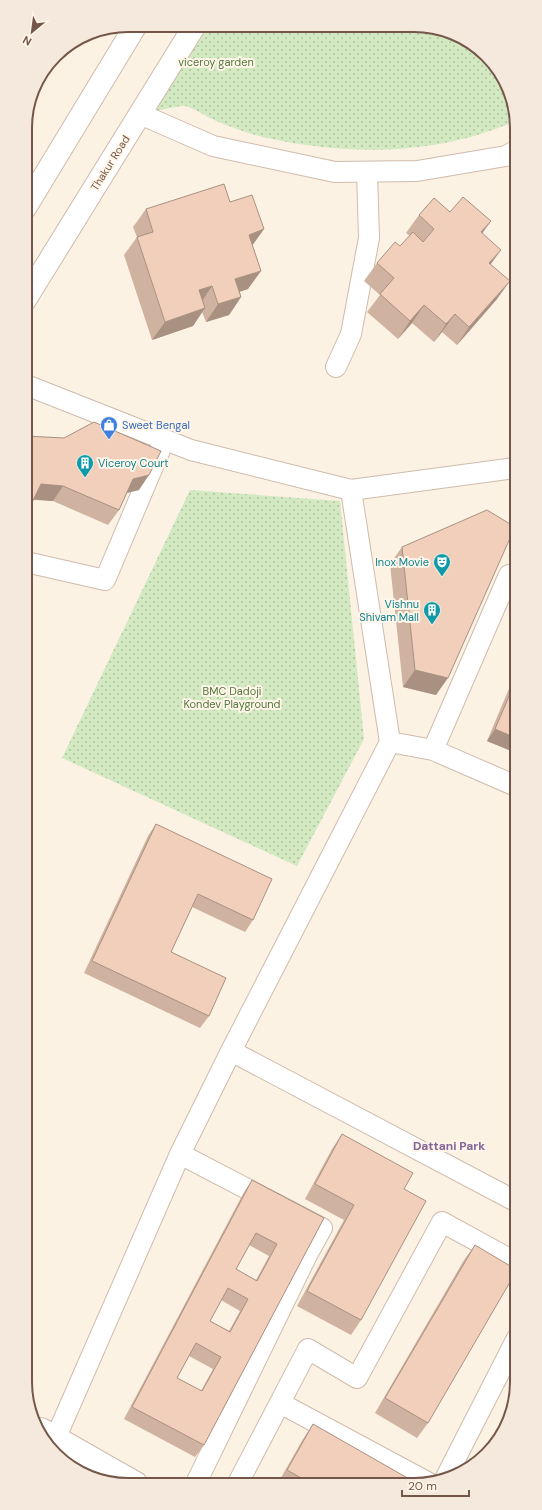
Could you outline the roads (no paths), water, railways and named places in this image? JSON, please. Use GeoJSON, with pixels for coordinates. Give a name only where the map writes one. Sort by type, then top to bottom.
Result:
{"type":"FeatureCollection","features":[{"type":"Feature","properties":{"kind":"street"},"geometry":{"type":"LineString","coordinates":[[32,196],[132,32]]}},
{"type":"Feature","properties":{"kind":"street","name":"Thakur Road"},"geometry":{"type":"LineString","coordinates":[[32,290],[191,32]]}},
{"type":"Feature","properties":{"kind":"street"},"geometry":{"type":"LineString","coordinates":[[140,114],[214,146],[334,172],[418,172],[506,156],[510,154]]}},
{"type":"Feature","properties":{"kind":"street"},"geometry":{"type":"LineString","coordinates":[[336,367],[351,334],[369,238],[367,172]]}},
{"type":"Feature","properties":{"kind":"street"},"geometry":{"type":"LineString","coordinates":[[32,387],[191,450],[351,490],[510,469]]}},
{"type":"Feature","properties":{"kind":"street"},"geometry":{"type":"LineString","coordinates":[[32,563],[105,580],[165,440]]}},
{"type":"Feature","properties":{"kind":"street"},"geometry":{"type":"LineString","coordinates":[[127,1478],[49,1433],[180,1154],[231,1051],[390,742],[351,490]]}},
{"type":"Feature","properties":{"kind":"street"},"geometry":{"type":"LineString","coordinates":[[433,750],[510,575]]}},
{"type":"Feature","properties":{"kind":"street"},"geometry":{"type":"LineString","coordinates":[[390,742],[433,750],[510,783]]}},
{"type":"Feature","properties":{"kind":"street"},"geometry":{"type":"LineString","coordinates":[[231,1051],[510,1199]]}},
{"type":"Feature","properties":{"kind":"street"},"geometry":{"type":"LineString","coordinates":[[180,1154],[322,1228],[307,1255],[198,1478]]}},
{"type":"Feature","properties":{"kind":"street"},"geometry":{"type":"LineString","coordinates":[[241,1478],[308,1350],[357,1378],[442,1222],[510,1259]]}},
{"type":"Feature","properties":{"kind":"street"},"geometry":{"type":"LineString","coordinates":[[449,1472],[510,1352]]}},
{"type":"Feature","properties":{"kind":"street"},"geometry":{"type":"LineString","coordinates":[[280,1403],[420,1478]]}},
{"type":"Feature","properties":{"kind":"place","name":"Sweet Bengal"},"geometry":{"type":"Point","coordinates":[109,440]}},
{"type":"Feature","properties":{"kind":"place","name":"Viceroy Court"},"geometry":{"type":"Point","coordinates":[85,478]}},
{"type":"Feature","properties":{"kind":"place","name":"Inox Movie"},"geometry":{"type":"Point","coordinates":[442,577]}},
{"type":"Feature","properties":{"kind":"place","name":"Vishnu Shivam Mall"},"geometry":{"type":"Point","coordinates":[432,625]}},
{"type":"Feature","properties":{"kind":"district","name":"Dattani Park"},"geometry":{"type":"Point","coordinates":[449,1146]}},
{"type":"Feature","properties":{"kind":"park label","name":"viceroy garden"},"geometry":{"type":"Point","coordinates":[216,62]}},
{"type":"Feature","properties":{"kind":"park label","name":"BMC Dadoji Kondev Playground"},"geometry":{"type":"Point","coordinates":[232,697]}}]}
